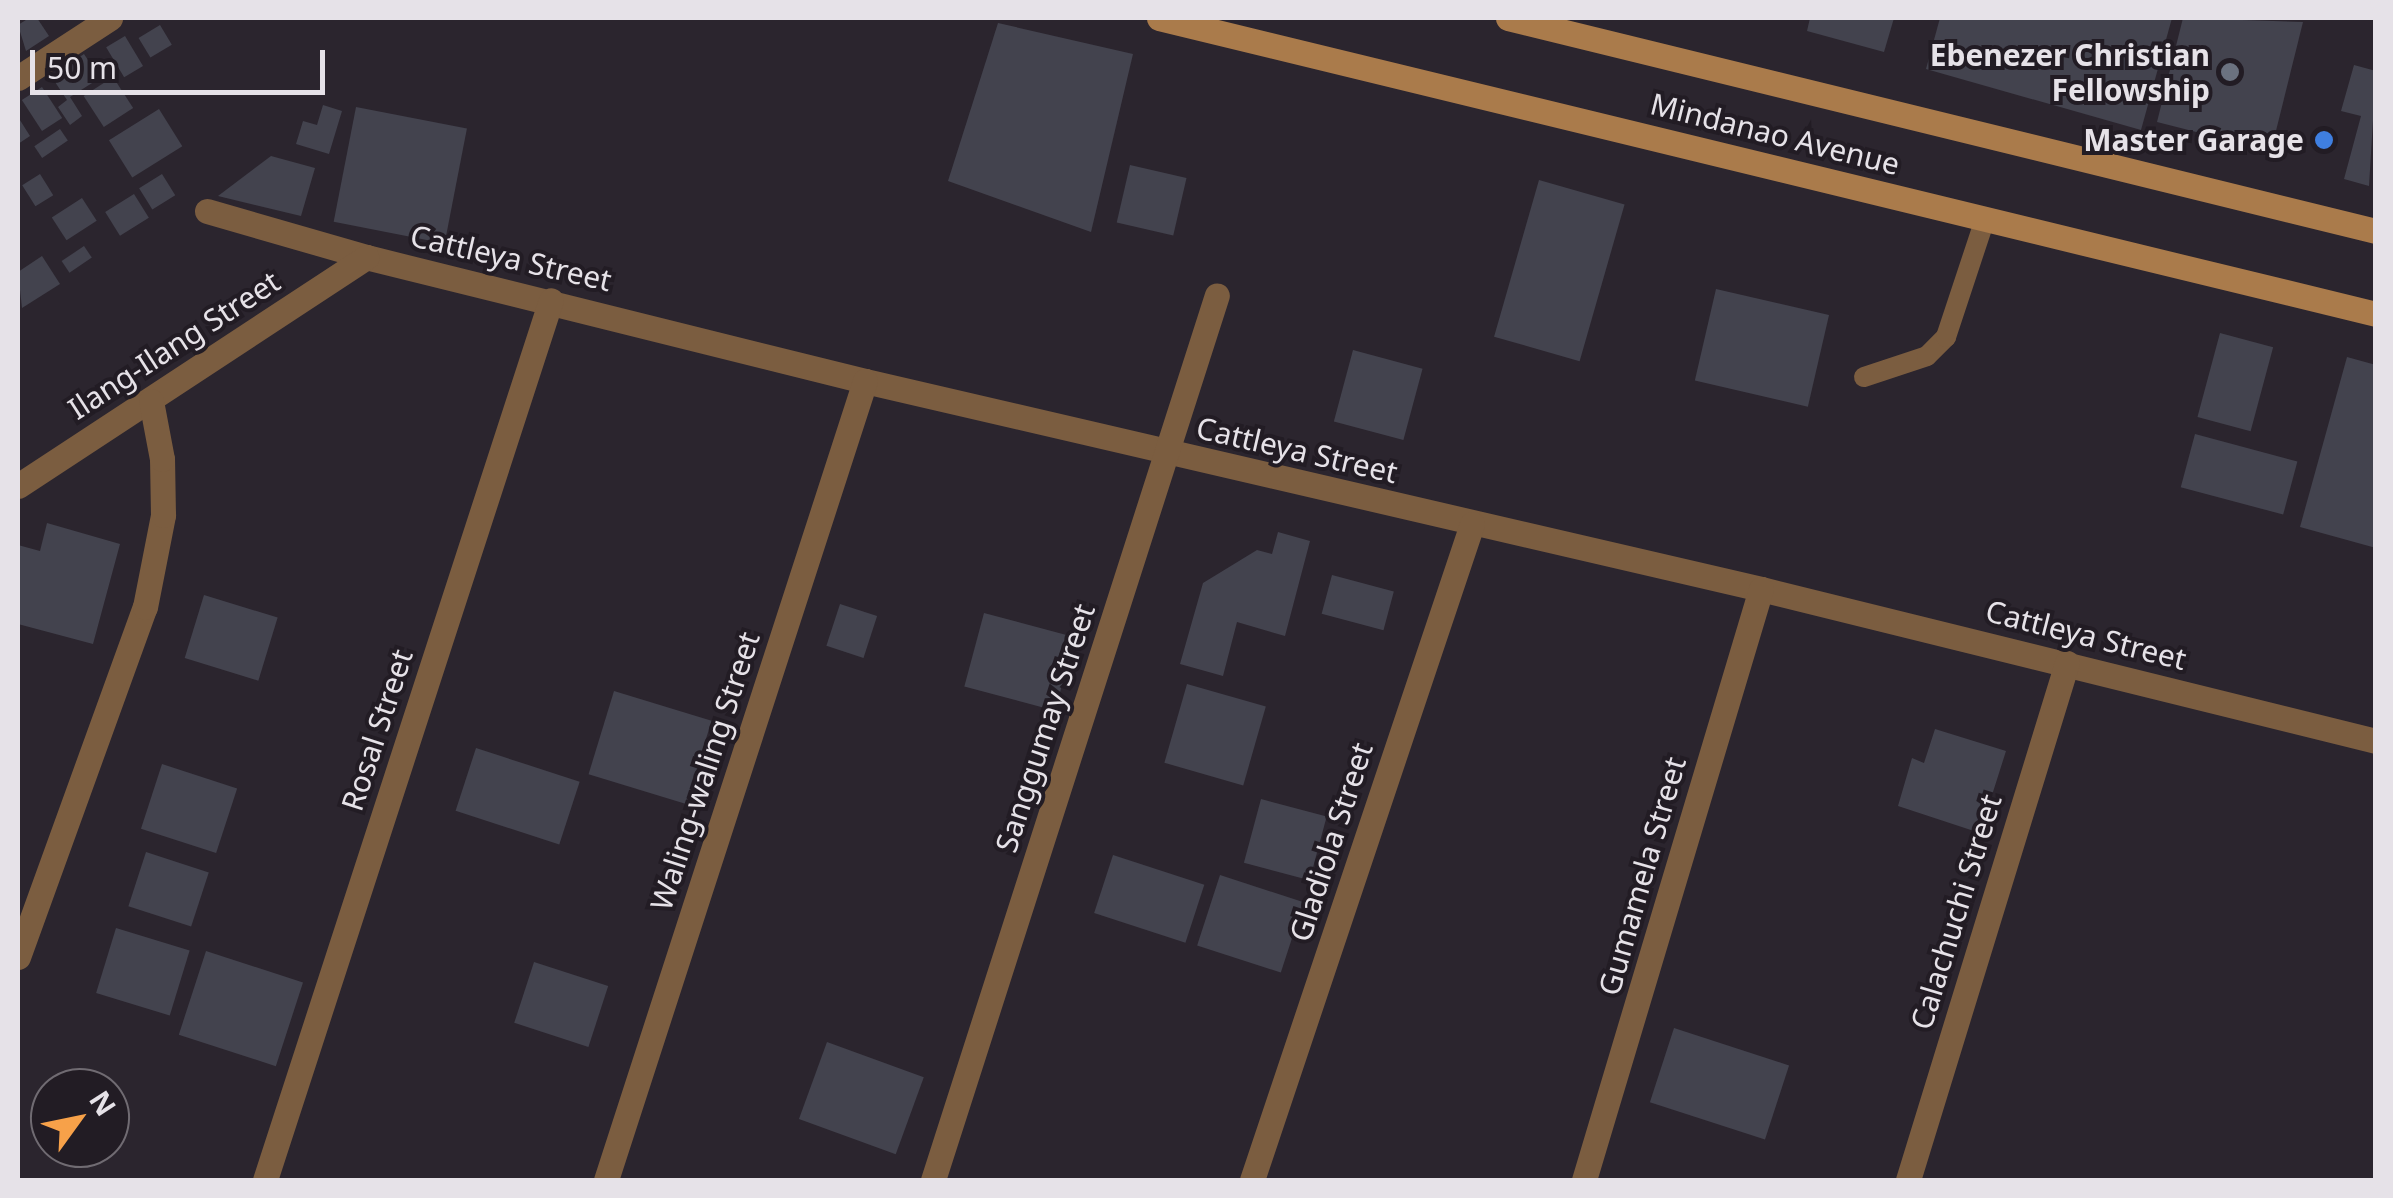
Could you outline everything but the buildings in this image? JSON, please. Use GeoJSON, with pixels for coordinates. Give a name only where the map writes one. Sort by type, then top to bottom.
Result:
{"type":"FeatureCollection","features":[{"type":"Feature","properties":{"kind":"street"},"geometry":{"type":"LineString","coordinates":[[18,78],[110,18]]}},
{"type":"Feature","properties":{"kind":"street","name":"Mindanao Avenue"},"geometry":{"type":"LineString","coordinates":[[1159,18],[2376,314]]}},
{"type":"Feature","properties":{"kind":"street","name":"Mindanao Avenue"},"geometry":{"type":"LineString","coordinates":[[1519,19],[2376,231]]}},
{"type":"Feature","properties":{"kind":"street","name":"Cattleya Street"},"geometry":{"type":"LineString","coordinates":[[207,211],[366,257],[865,381],[1761,589],[2376,741]]}},
{"type":"Feature","properties":{"kind":"street","name":"Ilang-Ilang Street"},"geometry":{"type":"LineString","coordinates":[[18,486],[366,257]]}},
{"type":"Feature","properties":{"kind":"street","name":"Sanggumay Street"},"geometry":{"type":"LineString","coordinates":[[933,1180],[1217,295]]}},
{"type":"Feature","properties":{"kind":"street","name":"Rosal Street"},"geometry":{"type":"LineString","coordinates":[[265,1180],[550,300]]}},
{"type":"Feature","properties":{"kind":"street","name":"Waling-waling Street"},"geometry":{"type":"LineString","coordinates":[[606,1180],[865,381]]}},
{"type":"Feature","properties":{"kind":"street"},"geometry":{"type":"LineString","coordinates":[[18,957],[145,607],[163,515],[162,459],[151,401]]}},
{"type":"Feature","properties":{"kind":"street","name":"Gladiola Street"},"geometry":{"type":"LineString","coordinates":[[1252,1180],[1472,524]]}},
{"type":"Feature","properties":{"kind":"street","name":"Gumamela Street"},"geometry":{"type":"LineString","coordinates":[[1584,1180],[1761,589]]}},
{"type":"Feature","properties":{"kind":"street","name":"Calachuchi Street"},"geometry":{"type":"LineString","coordinates":[[1908,1180],[2067,663]]}},
{"type":"Feature","properties":{"kind":"lane"},"geometry":{"type":"LineString","coordinates":[[1864,377],[1927,356],[1946,337],[1985,219]]}},
{"type":"Feature","properties":{"kind":"place","name":"Ebenezer Christian Fellowship"},"geometry":{"type":"Point","coordinates":[2230,72]}},
{"type":"Feature","properties":{"kind":"place","name":"Master Garage"},"geometry":{"type":"Point","coordinates":[2324,140]}}]}
